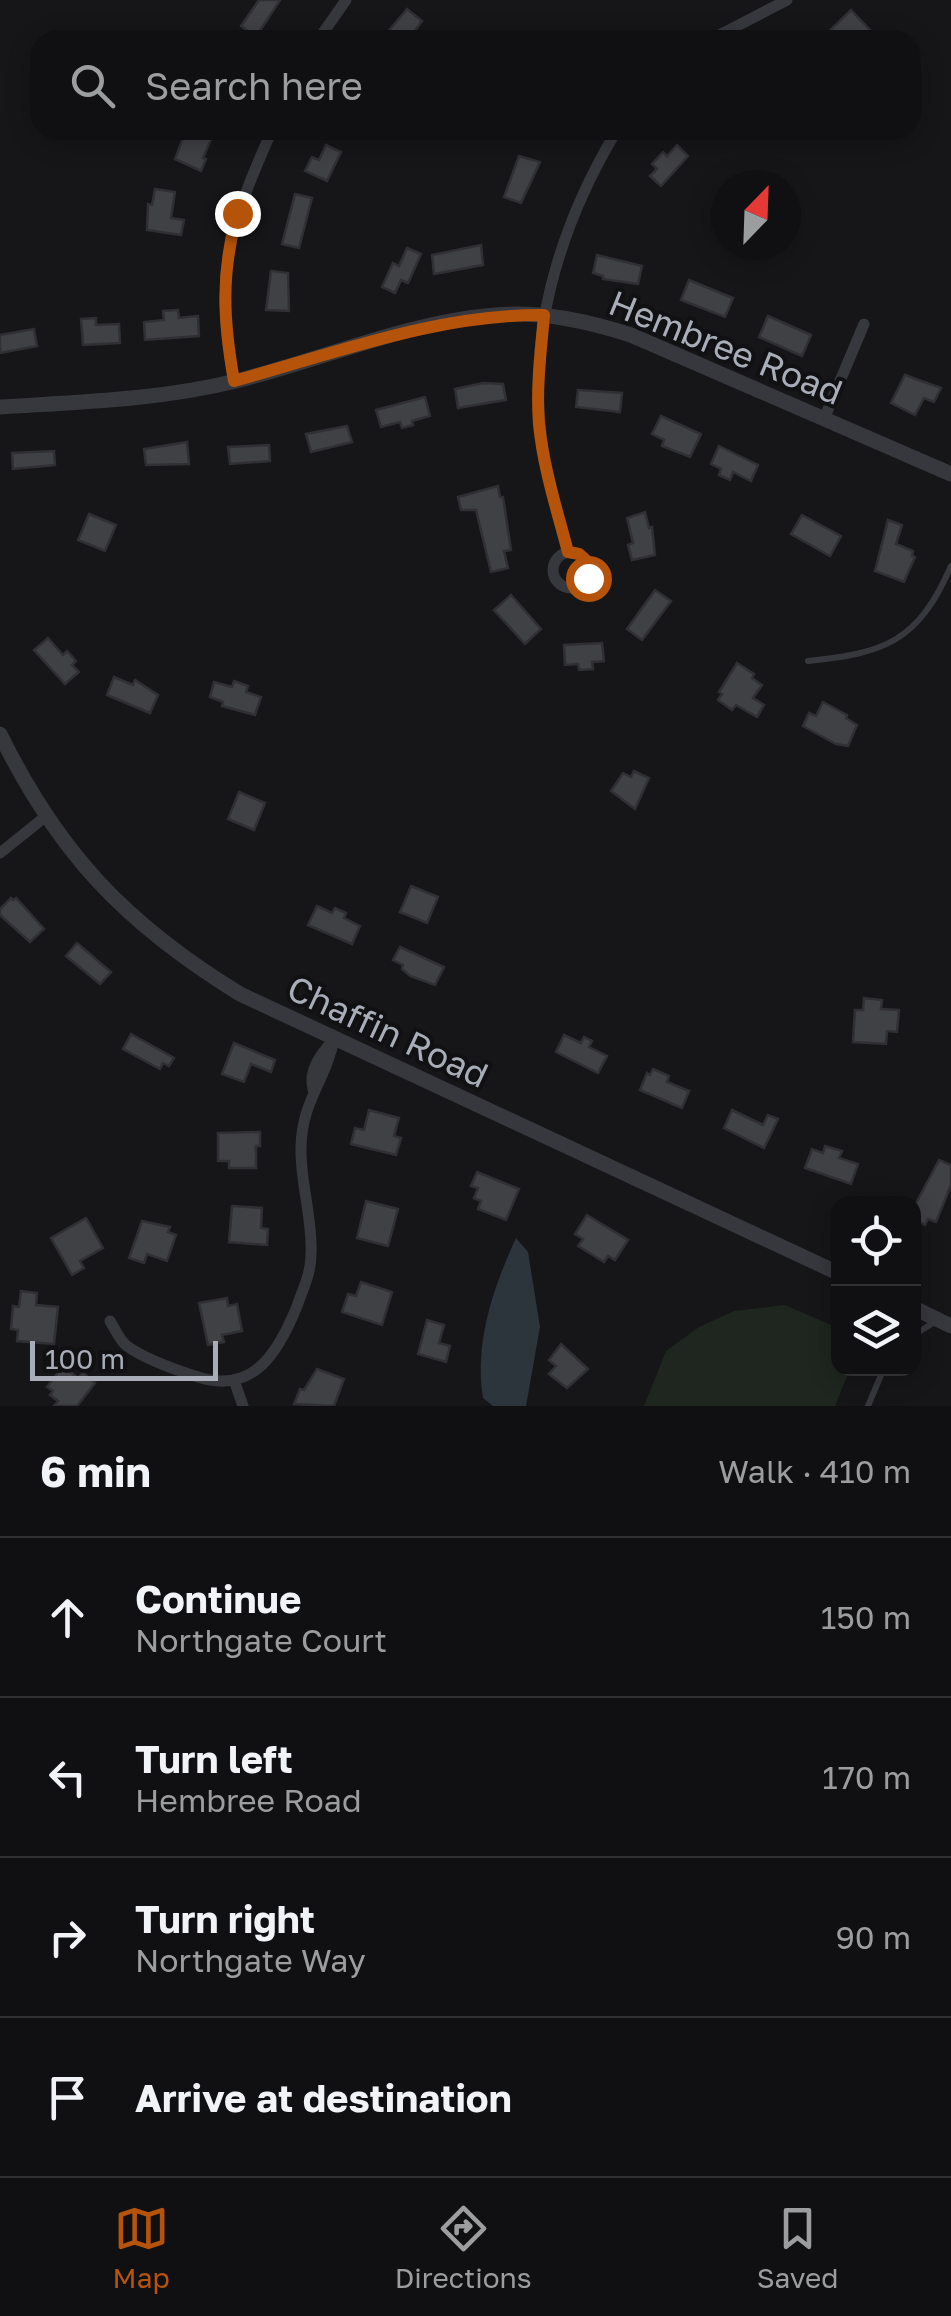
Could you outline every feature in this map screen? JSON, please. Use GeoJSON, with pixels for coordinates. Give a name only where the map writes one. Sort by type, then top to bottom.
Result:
{"type":"FeatureCollection","features":[{"type":"Feature","properties":{"kind":"street"},"geometry":{"type":"LineString","coordinates":[[325,30],[346,0]]}},
{"type":"Feature","properties":{"kind":"street"},"geometry":{"type":"LineString","coordinates":[[730,30],[788,0]]}},
{"type":"Feature","properties":{"kind":"street"},"geometry":{"type":"LineString","coordinates":[[234,381],[225,332],[227,253],[237,213],[268,140]]}},
{"type":"Feature","properties":{"kind":"street"},"geometry":{"type":"LineString","coordinates":[[568,552],[540,424],[538,376],[544,315],[566,235],[611,140]]}},
{"type":"Feature","properties":{"kind":"street","name":"Hembree Road"},"geometry":{"type":"LineString","coordinates":[[0,407],[129,398],[234,381],[447,322],[498,314],[544,315],[631,335],[951,474]]}},
{"type":"Feature","properties":{"kind":"street"},"geometry":{"type":"LineString","coordinates":[[824,419],[864,324]]}},
{"type":"Feature","properties":{"kind":"street","name":"Chaffin Road"},"geometry":{"type":"LineString","coordinates":[[0,734],[45,817],[84,869],[120,906],[183,959],[240,994],[831,1270]]}},
{"type":"Feature","properties":{"kind":"street"},"geometry":{"type":"LineString","coordinates":[[0,854],[45,817]]}},
{"type":"Feature","properties":{"kind":"street"},"geometry":{"type":"LineString","coordinates":[[110,1320],[124,1345],[199,1378],[234,1380],[268,1360],[279,1345],[309,1273],[310,1226],[300,1149],[312,1089],[310,1079],[320,1055],[334,1038]]}},
{"type":"Feature","properties":{"kind":"street"},"geometry":{"type":"LineString","coordinates":[[921,1311],[948,1324]]}},
{"type":"Feature","properties":{"kind":"street"},"geometry":{"type":"LineString","coordinates":[[234,1380],[243,1406]]}},
{"type":"Feature","properties":{"kind":"lane"},"geometry":{"type":"LineString","coordinates":[[808,661],[853,656],[898,639],[940,590],[951,566]]}},
{"type":"Feature","properties":{"kind":"lane"},"geometry":{"type":"LineString","coordinates":[[921,1331],[933,1323],[948,1324]]}},
{"type":"Feature","properties":{"kind":"lane"},"geometry":{"type":"LineString","coordinates":[[868,1406],[881,1376]]}},
{"type":"Feature","properties":{"kind":"shaded area"},"geometry":{"type":"Polygon","coordinates":[[[516,1238],[528,1252],[540,1327],[526,1406],[493,1406],[483,1398],[483,1336],[493,1296],[516,1238]]]}},
{"type":"Feature","properties":{"kind":"shaded area"},"geometry":{"type":"Polygon","coordinates":[[[785,1305],[831,1325],[831,1376],[847,1376],[835,1406],[644,1406],[666,1351],[699,1327],[734,1311],[785,1305]]]}},
{"type":"Feature","properties":{"kind":"building"},"geometry":{"type":"Polygon","coordinates":[[[259,0],[280,0],[261,30],[241,26],[259,0]]]}},
{"type":"Feature","properties":{"kind":"building"},"geometry":{"type":"Polygon","coordinates":[[[407,9],[422,21],[415,30],[389,30],[407,9]]]}},
{"type":"Feature","properties":{"kind":"building"},"geometry":{"type":"Polygon","coordinates":[[[851,10],[870,30],[830,30],[851,10]]]}},
{"type":"Feature","properties":{"kind":"building"},"geometry":{"type":"Polygon","coordinates":[[[182,140],[211,140],[201,171],[175,159],[182,140]]]}},
{"type":"Feature","properties":{"kind":"building"},"geometry":{"type":"Polygon","coordinates":[[[326,145],[341,152],[327,181],[305,171],[312,157],[319,160],[326,145]]]}},
{"type":"Feature","properties":{"kind":"building"},"geometry":{"type":"Polygon","coordinates":[[[677,145],[688,156],[661,186],[650,176],[657,169],[652,164],[677,145]]]}},
{"type":"Feature","properties":{"kind":"building"},"geometry":{"type":"Polygon","coordinates":[[[519,156],[540,162],[521,203],[504,197],[519,156]]]}},
{"type":"Feature","properties":{"kind":"building"},"geometry":{"type":"Polygon","coordinates":[[[155,189],[175,192],[171,218],[184,220],[181,235],[147,230],[148,204],[152,205],[155,189]]]}},
{"type":"Feature","properties":{"kind":"building"},"geometry":{"type":"Polygon","coordinates":[[[295,194],[312,198],[299,248],[282,244],[295,194]]]}},
{"type":"Feature","properties":{"kind":"building"},"geometry":{"type":"Polygon","coordinates":[[[481,245],[483,265],[434,274],[432,255],[481,245]]]}},
{"type":"Feature","properties":{"kind":"building"},"geometry":{"type":"Polygon","coordinates":[[[407,248],[421,254],[408,283],[401,280],[395,293],[382,287],[393,263],[399,266],[407,248]]]}},
{"type":"Feature","properties":{"kind":"building"},"geometry":{"type":"Polygon","coordinates":[[[597,255],[642,266],[638,284],[603,279],[593,273],[597,255]]]}},
{"type":"Feature","properties":{"kind":"building"},"geometry":{"type":"Polygon","coordinates":[[[271,271],[288,273],[289,311],[266,310],[271,271]]]}},
{"type":"Feature","properties":{"kind":"building"},"geometry":{"type":"Polygon","coordinates":[[[689,280],[733,298],[725,317],[681,300],[689,280]]]}},
{"type":"Feature","properties":{"kind":"building"},"geometry":{"type":"Polygon","coordinates":[[[178,310],[179,318],[198,316],[199,336],[145,340],[144,322],[164,320],[163,311],[178,310]]]}},
{"type":"Feature","properties":{"kind":"building"},"geometry":{"type":"Polygon","coordinates":[[[768,316],[811,335],[802,356],[759,337],[768,316]]]}},
{"type":"Feature","properties":{"kind":"building"},"geometry":{"type":"Polygon","coordinates":[[[96,318],[96,325],[119,324],[120,343],[83,345],[81,319],[96,318]]]}},
{"type":"Feature","properties":{"kind":"building"},"geometry":{"type":"Polygon","coordinates":[[[34,329],[37,346],[0,353],[0,335],[34,329]]]}},
{"type":"Feature","properties":{"kind":"building"},"geometry":{"type":"Polygon","coordinates":[[[905,375],[941,388],[934,402],[924,398],[915,415],[891,403],[905,375]]]}},
{"type":"Feature","properties":{"kind":"building"},"geometry":{"type":"Polygon","coordinates":[[[483,383],[503,384],[506,400],[458,408],[455,389],[483,383]]]}},
{"type":"Feature","properties":{"kind":"building"},"geometry":{"type":"Polygon","coordinates":[[[578,390],[622,393],[620,412],[576,407],[578,390]]]}},
{"type":"Feature","properties":{"kind":"building"},"geometry":{"type":"Polygon","coordinates":[[[425,397],[430,416],[402,428],[400,422],[381,427],[376,410],[425,397]]]}},
{"type":"Feature","properties":{"kind":"building"},"geometry":{"type":"Polygon","coordinates":[[[661,416],[701,434],[690,457],[662,446],[664,440],[652,434],[661,416]]]}},
{"type":"Feature","properties":{"kind":"building"},"geometry":{"type":"Polygon","coordinates":[[[347,426],[352,442],[311,452],[306,434],[347,426]]]}},
{"type":"Feature","properties":{"kind":"building"},"geometry":{"type":"Polygon","coordinates":[[[187,442],[189,464],[146,465],[144,449],[187,442]]]}},
{"type":"Feature","properties":{"kind":"building"},"geometry":{"type":"Polygon","coordinates":[[[269,445],[270,461],[230,464],[228,447],[269,445]]]}},
{"type":"Feature","properties":{"kind":"building"},"geometry":{"type":"Polygon","coordinates":[[[719,446],[758,465],[751,481],[733,472],[730,480],[719,475],[721,469],[711,464],[719,446]]]}},
{"type":"Feature","properties":{"kind":"building"},"geometry":{"type":"Polygon","coordinates":[[[54,451],[55,465],[13,469],[12,453],[54,451]]]}},
{"type":"Feature","properties":{"kind":"building"},"geometry":{"type":"Polygon","coordinates":[[[498,486],[511,550],[504,551],[508,568],[491,572],[476,510],[461,510],[458,497],[498,486]]]}},
{"type":"Feature","properties":{"kind":"building"},"geometry":{"type":"Polygon","coordinates":[[[645,512],[649,528],[652,527],[655,555],[632,560],[628,545],[633,543],[627,518],[645,512]]]}},
{"type":"Feature","properties":{"kind":"building"},"geometry":{"type":"Polygon","coordinates":[[[89,514],[116,525],[105,551],[78,540],[89,514]]]}},
{"type":"Feature","properties":{"kind":"building"},"geometry":{"type":"Polygon","coordinates":[[[802,515],[841,536],[830,556],[791,534],[802,515]]]}},
{"type":"Feature","properties":{"kind":"building"},"geometry":{"type":"Polygon","coordinates":[[[888,520],[902,525],[896,544],[913,551],[915,557],[904,582],[875,571],[888,520]]]}},
{"type":"Feature","properties":{"kind":"building"},"geometry":{"type":"Polygon","coordinates":[[[655,590],[671,601],[642,640],[627,629],[655,590]]]}},
{"type":"Feature","properties":{"kind":"building"},"geometry":{"type":"Polygon","coordinates":[[[511,595],[541,629],[525,644],[494,610],[511,595]]]}},
{"type":"Feature","properties":{"kind":"building"},"geometry":{"type":"Polygon","coordinates":[[[48,638],[63,655],[67,651],[76,661],[72,665],[79,672],[65,684],[34,650],[48,638]]]}},
{"type":"Feature","properties":{"kind":"building"},"geometry":{"type":"Polygon","coordinates":[[[602,643],[604,661],[592,662],[593,669],[565,665],[564,645],[602,643]]]}},
{"type":"Feature","properties":{"kind":"building"},"geometry":{"type":"Polygon","coordinates":[[[737,663],[762,685],[753,698],[764,705],[757,717],[736,705],[732,710],[718,700],[737,663]]]}},
{"type":"Feature","properties":{"kind":"building"},"geometry":{"type":"Polygon","coordinates":[[[114,677],[133,685],[135,680],[158,695],[150,713],[107,695],[114,677]]]}},
{"type":"Feature","properties":{"kind":"building"},"geometry":{"type":"Polygon","coordinates":[[[234,681],[248,686],[246,692],[261,697],[255,715],[222,706],[223,702],[210,697],[214,682],[232,687],[234,681]]]}},
{"type":"Feature","properties":{"kind":"building"},"geometry":{"type":"Polygon","coordinates":[[[823,702],[857,725],[848,746],[836,744],[803,726],[809,713],[816,716],[823,702]]]}},
{"type":"Feature","properties":{"kind":"building"},"geometry":{"type":"Polygon","coordinates":[[[634,771],[649,778],[635,809],[611,791],[623,773],[631,777],[634,771]]]}},
{"type":"Feature","properties":{"kind":"building"},"geometry":{"type":"Polygon","coordinates":[[[239,792],[265,803],[254,830],[228,819],[239,792]]]}},
{"type":"Feature","properties":{"kind":"building"},"geometry":{"type":"Polygon","coordinates":[[[411,886],[438,897],[427,923],[400,912],[411,886]]]}},
{"type":"Feature","properties":{"kind":"building"},"geometry":{"type":"Polygon","coordinates":[[[16,898],[44,929],[30,942],[0,915],[0,909],[16,898]]]}},
{"type":"Feature","properties":{"kind":"building"},"geometry":{"type":"Polygon","coordinates":[[[317,906],[332,913],[335,908],[346,913],[344,918],[360,926],[352,944],[308,925],[317,906]]]}},
{"type":"Feature","properties":{"kind":"building"},"geometry":{"type":"Polygon","coordinates":[[[77,943],[111,972],[100,984],[66,956],[77,943]]]}},
{"type":"Feature","properties":{"kind":"building"},"geometry":{"type":"Polygon","coordinates":[[[400,947],[444,967],[435,985],[410,976],[403,965],[393,960],[400,947]]]}},
{"type":"Feature","properties":{"kind":"building"},"geometry":{"type":"Polygon","coordinates":[[[864,998],[882,1000],[881,1009],[899,1010],[897,1032],[887,1031],[886,1044],[853,1042],[855,1010],[863,1010],[864,998]]]}},
{"type":"Feature","properties":{"kind":"building"},"geometry":{"type":"Polygon","coordinates":[[[131,1034],[174,1058],[169,1066],[163,1063],[160,1069],[123,1049],[131,1034]]]}},
{"type":"Feature","properties":{"kind":"building"},"geometry":{"type":"Polygon","coordinates":[[[564,1035],[581,1043],[584,1037],[592,1041],[589,1047],[607,1056],[598,1073],[556,1052],[564,1035]]]}},
{"type":"Feature","properties":{"kind":"building"},"geometry":{"type":"Polygon","coordinates":[[[234,1043],[275,1060],[271,1072],[251,1064],[244,1082],[222,1074],[234,1043]]]}},
{"type":"Feature","properties":{"kind":"building"},"geometry":{"type":"Polygon","coordinates":[[[653,1069],[669,1076],[667,1082],[689,1091],[682,1108],[640,1090],[653,1069]]]}},
{"type":"Feature","properties":{"kind":"building"},"geometry":{"type":"Polygon","coordinates":[[[369,1110],[399,1118],[394,1136],[401,1138],[396,1155],[351,1144],[355,1128],[364,1130],[369,1110]]]}},
{"type":"Feature","properties":{"kind":"building"},"geometry":{"type":"Polygon","coordinates":[[[732,1110],[763,1125],[768,1115],[778,1119],[764,1148],[724,1128],[732,1110]]]}},
{"type":"Feature","properties":{"kind":"building"},"geometry":{"type":"Polygon","coordinates":[[[260,1132],[256,1168],[229,1168],[229,1161],[218,1161],[218,1133],[260,1132]]]}},
{"type":"Feature","properties":{"kind":"building"},"geometry":{"type":"Polygon","coordinates":[[[825,1146],[842,1151],[839,1158],[858,1164],[851,1184],[805,1168],[812,1149],[823,1153],[825,1146]]]}},
{"type":"Feature","properties":{"kind":"building"},"geometry":{"type":"Polygon","coordinates":[[[939,1160],[951,1165],[951,1185],[936,1222],[928,1219],[925,1225],[921,1223],[920,1196],[939,1160]]]}},
{"type":"Feature","properties":{"kind":"building"},"geometry":{"type":"Polygon","coordinates":[[[477,1172],[519,1189],[506,1220],[478,1209],[481,1201],[474,1198],[478,1188],[471,1186],[477,1172]]]}},
{"type":"Feature","properties":{"kind":"building"},"geometry":{"type":"Polygon","coordinates":[[[366,1201],[398,1209],[388,1246],[357,1238],[366,1201]]]}},
{"type":"Feature","properties":{"kind":"building"},"geometry":{"type":"Polygon","coordinates":[[[232,1206],[262,1208],[261,1228],[268,1229],[267,1245],[229,1242],[232,1206]]]}},
{"type":"Feature","properties":{"kind":"building"},"geometry":{"type":"Polygon","coordinates":[[[587,1215],[628,1240],[615,1260],[608,1256],[604,1262],[578,1246],[583,1239],[575,1234],[587,1215]]]}},
{"type":"Feature","properties":{"kind":"building"},"geometry":{"type":"Polygon","coordinates":[[[86,1218],[103,1248],[80,1261],[84,1268],[72,1275],[51,1238],[86,1218]]]}},
{"type":"Feature","properties":{"kind":"building"},"geometry":{"type":"Polygon","coordinates":[[[142,1221],[170,1227],[168,1232],[176,1235],[167,1261],[147,1254],[144,1263],[129,1258],[142,1221]]]}},
{"type":"Feature","properties":{"kind":"building"},"geometry":{"type":"Polygon","coordinates":[[[361,1282],[392,1292],[382,1325],[342,1312],[348,1294],[356,1296],[361,1282]]]}},
{"type":"Feature","properties":{"kind":"building"},"geometry":{"type":"Polygon","coordinates":[[[21,1291],[37,1293],[36,1305],[58,1307],[54,1344],[17,1341],[18,1330],[11,1329],[13,1306],[19,1307],[21,1291]]]}},
{"type":"Feature","properties":{"kind":"building"},"geometry":{"type":"Polygon","coordinates":[[[227,1298],[228,1306],[237,1304],[242,1331],[222,1335],[224,1342],[208,1345],[199,1303],[227,1298]]]}},
{"type":"Feature","properties":{"kind":"building"},"geometry":{"type":"Polygon","coordinates":[[[427,1320],[444,1325],[439,1343],[450,1346],[446,1362],[418,1354],[427,1320]]]}},
{"type":"Feature","properties":{"kind":"building"},"geometry":{"type":"Polygon","coordinates":[[[561,1344],[588,1369],[567,1388],[549,1374],[556,1366],[549,1360],[561,1344]]]}},
{"type":"Feature","properties":{"kind":"building"},"geometry":{"type":"Polygon","coordinates":[[[63,1366],[78,1378],[83,1373],[95,1383],[77,1406],[54,1406],[58,1401],[47,1387],[63,1366]]]}},
{"type":"Feature","properties":{"kind":"building"},"geometry":{"type":"Polygon","coordinates":[[[317,1369],[344,1379],[334,1406],[294,1404],[300,1389],[304,1390],[317,1369]]]}},
{"type":"Feature","properties":{"kind":"route"},"geometry":{"type":"LineString","coordinates":[[237,213],[227,253],[223,295],[234,381],[447,322],[498,314],[544,315],[538,376],[546,464],[568,552],[579,554],[588,562],[588,578]]}}]}
